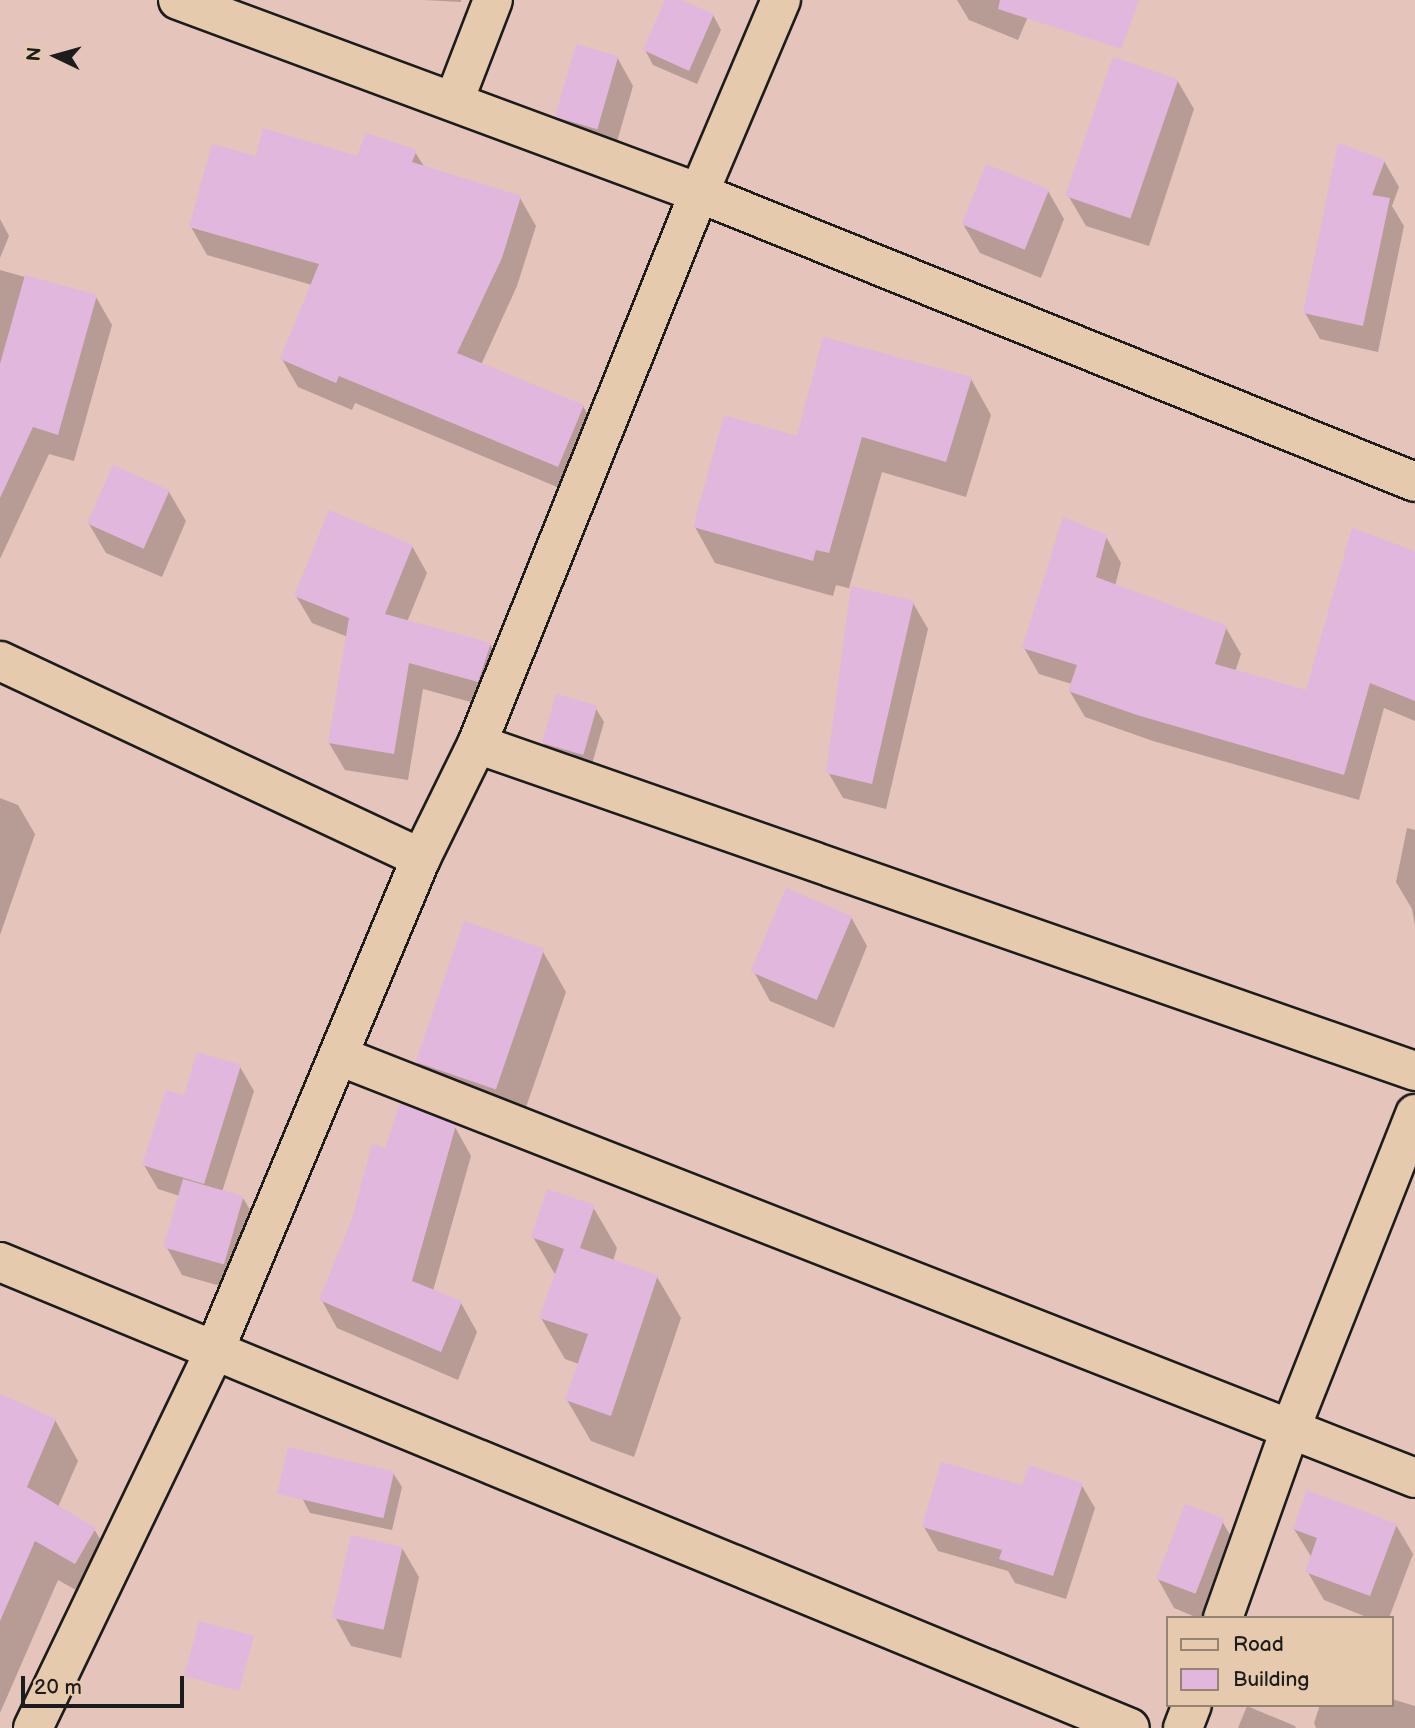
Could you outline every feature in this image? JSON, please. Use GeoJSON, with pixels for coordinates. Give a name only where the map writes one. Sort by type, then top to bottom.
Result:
{"type":"FeatureCollection","features":[{"type":"Feature","properties":{"kind":"street"},"geometry":{"type":"LineString","coordinates":[[178,0],[699,192],[1415,482]]}},
{"type":"Feature","properties":{"kind":"street"},"geometry":{"type":"LineString","coordinates":[[454,101],[493,0]]}},
{"type":"Feature","properties":{"kind":"street"},"geometry":{"type":"LineString","coordinates":[[33,1728],[215,1349],[421,858],[477,744],[699,192],[781,0]]}},
{"type":"Feature","properties":{"kind":"street"},"geometry":{"type":"LineString","coordinates":[[0,661],[421,858]]}},
{"type":"Feature","properties":{"kind":"street"},"geometry":{"type":"LineString","coordinates":[[477,744],[1415,1071]]}},
{"type":"Feature","properties":{"kind":"street"},"geometry":{"type":"LineString","coordinates":[[339,1056],[1415,1478]]}},
{"type":"Feature","properties":{"kind":"street"},"geometry":{"type":"LineString","coordinates":[[1224,1616],[1290,1430],[1415,1114]]}},
{"type":"Feature","properties":{"kind":"street"},"geometry":{"type":"LineString","coordinates":[[0,1262],[1130,1728]]}},
{"type":"Feature","properties":{"kind":"street"},"geometry":{"type":"LineString","coordinates":[[1183,1728],[1191,1707]]}},
{"type":"Feature","properties":{"kind":"building"},"geometry":{"type":"Polygon","coordinates":[[[665,0],[681,0],[714,14],[689,71],[643,50],[665,0]]]}},
{"type":"Feature","properties":{"kind":"building"},"geometry":{"type":"Polygon","coordinates":[[[1000,0],[1139,0],[1121,49],[998,9],[1000,0]]]}},
{"type":"Feature","properties":{"kind":"building"},"geometry":{"type":"Polygon","coordinates":[[[576,44],[618,56],[597,129],[555,117],[576,44]]]}},
{"type":"Feature","properties":{"kind":"building"},"geometry":{"type":"Polygon","coordinates":[[[1113,57],[1178,79],[1130,218],[1065,196],[1113,57]]]}},
{"type":"Feature","properties":{"kind":"building"},"geometry":{"type":"Polygon","coordinates":[[[263,128],[357,156],[366,133],[417,150],[412,162],[521,196],[502,258],[457,353],[584,405],[558,467],[339,376],[336,383],[280,359],[319,264],[189,227],[212,144],[256,156],[263,128]]]}},
{"type":"Feature","properties":{"kind":"building"},"geometry":{"type":"Polygon","coordinates":[[[1338,143],[1385,160],[1372,195],[1390,198],[1363,326],[1303,313],[1338,143]]]}},
{"type":"Feature","properties":{"kind":"building"},"geometry":{"type":"Polygon","coordinates":[[[986,164],[1049,189],[1025,250],[962,224],[986,164]]]}},
{"type":"Feature","properties":{"kind":"building"},"geometry":{"type":"Polygon","coordinates":[[[25,275],[97,295],[58,435],[33,427],[0,498],[0,364],[25,275]]]}},
{"type":"Feature","properties":{"kind":"building"},"geometry":{"type":"Polygon","coordinates":[[[823,337],[972,377],[946,462],[862,437],[829,553],[816,550],[813,561],[693,527],[724,415],[797,436],[823,337]]]}},
{"type":"Feature","properties":{"kind":"building"},"geometry":{"type":"Polygon","coordinates":[[[113,465],[170,490],[144,549],[87,523],[113,465]]]}},
{"type":"Feature","properties":{"kind":"building"},"geometry":{"type":"Polygon","coordinates":[[[329,510],[413,545],[385,614],[491,643],[478,682],[409,663],[394,754],[328,743],[349,618],[294,596],[329,510]]]}},
{"type":"Feature","properties":{"kind":"building"},"geometry":{"type":"Polygon","coordinates":[[[1063,517],[1107,535],[1096,577],[1227,626],[1215,664],[1306,690],[1352,528],[1415,551],[1415,701],[1370,683],[1344,775],[1137,715],[1068,691],[1077,665],[1022,648],[1063,517]]]}},
{"type":"Feature","properties":{"kind":"building"},"geometry":{"type":"Polygon","coordinates":[[[851,586],[914,601],[872,784],[826,773],[851,586]]]}},
{"type":"Feature","properties":{"kind":"building"},"geometry":{"type":"Polygon","coordinates":[[[556,694],[597,706],[583,755],[542,743],[556,694]]]}},
{"type":"Feature","properties":{"kind":"building"},"geometry":{"type":"Polygon","coordinates":[[[786,888],[852,916],[817,1000],[750,972],[786,888]]]}},
{"type":"Feature","properties":{"kind":"building"},"geometry":{"type":"Polygon","coordinates":[[[464,921],[544,949],[496,1090],[415,1062],[464,921]]]}},
{"type":"Feature","properties":{"kind":"building"},"geometry":{"type":"Polygon","coordinates":[[[197,1052],[241,1065],[204,1184],[142,1165],[166,1090],[184,1095],[197,1052]]]}},
{"type":"Feature","properties":{"kind":"building"},"geometry":{"type":"Polygon","coordinates":[[[400,1103],[456,1125],[412,1281],[462,1301],[441,1352],[319,1300],[352,1219],[372,1144],[385,1148],[400,1103]]]}},
{"type":"Feature","properties":{"kind":"building"},"geometry":{"type":"Polygon","coordinates":[[[183,1179],[244,1196],[224,1265],[163,1247],[183,1179]]]}},
{"type":"Feature","properties":{"kind":"building"},"geometry":{"type":"Polygon","coordinates":[[[547,1189],[595,1205],[580,1248],[658,1275],[611,1416],[565,1400],[588,1334],[539,1318],[564,1249],[531,1237],[547,1189]]]}},
{"type":"Feature","properties":{"kind":"building"},"geometry":{"type":"Polygon","coordinates":[[[0,1394],[56,1419],[27,1487],[96,1528],[75,1564],[35,1541],[0,1621],[0,1394]]]}},
{"type":"Feature","properties":{"kind":"building"},"geometry":{"type":"Polygon","coordinates":[[[288,1447],[394,1472],[383,1518],[277,1494],[288,1447]]]}},
{"type":"Feature","properties":{"kind":"building"},"geometry":{"type":"Polygon","coordinates":[[[941,1462],[1022,1485],[1029,1465],[1083,1483],[1053,1576],[999,1559],[1002,1550],[922,1527],[941,1462]]]}},
{"type":"Feature","properties":{"kind":"building"},"geometry":{"type":"Polygon","coordinates":[[[1307,1490],[1397,1524],[1370,1596],[1305,1572],[1317,1538],[1293,1529],[1307,1490]]]}},
{"type":"Feature","properties":{"kind":"building"},"geometry":{"type":"Polygon","coordinates":[[[1185,1504],[1224,1519],[1196,1594],[1156,1579],[1185,1504]]]}},
{"type":"Feature","properties":{"kind":"building"},"geometry":{"type":"Polygon","coordinates":[[[351,1535],[403,1547],[384,1630],[332,1618],[351,1535]]]}},
{"type":"Feature","properties":{"kind":"building"},"geometry":{"type":"Polygon","coordinates":[[[199,1621],[254,1636],[239,1691],[184,1676],[199,1621]]]}}]}
